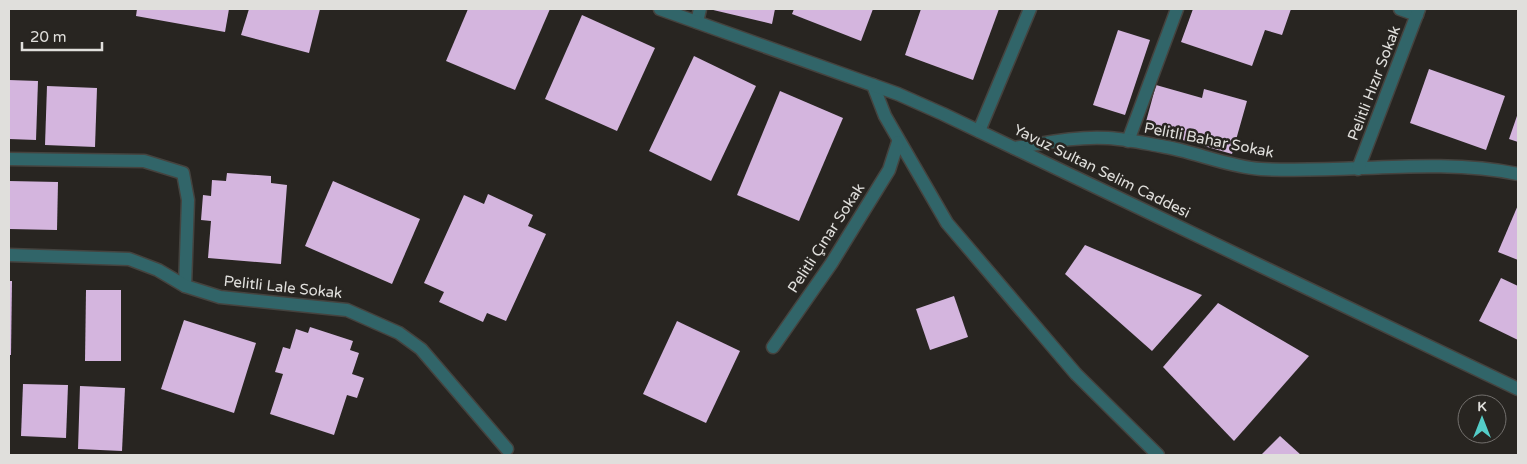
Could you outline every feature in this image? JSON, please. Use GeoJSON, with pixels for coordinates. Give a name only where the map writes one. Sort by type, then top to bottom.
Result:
{"type":"FeatureCollection","features":[{"type":"Feature","properties":{"kind":"street","name":"Yavuz Sultan Selim Caddesi"},"geometry":{"type":"LineString","coordinates":[[660,9],[873,85],[979,131],[1518,389]]}},
{"type":"Feature","properties":{"kind":"street"},"geometry":{"type":"LineString","coordinates":[[697,22],[700,9]]}},
{"type":"Feature","properties":{"kind":"street"},"geometry":{"type":"LineString","coordinates":[[979,131],[1030,9]]}},
{"type":"Feature","properties":{"kind":"street"},"geometry":{"type":"LineString","coordinates":[[1128,141],[1178,9]]}},
{"type":"Feature","properties":{"kind":"street"},"geometry":{"type":"LineString","coordinates":[[1400,9],[1418,12]]}},
{"type":"Feature","properties":{"kind":"street","name":"Pelitli Hızır Sokak"},"geometry":{"type":"LineString","coordinates":[[1358,169],[1418,12]]}},
{"type":"Feature","properties":{"kind":"street"},"geometry":{"type":"LineString","coordinates":[[873,85],[898,142],[947,223],[1076,374],[1158,455]]}},
{"type":"Feature","properties":{"kind":"street","name":"Pelitli Bahar Sokak"},"geometry":{"type":"LineString","coordinates":[[1014,148],[1068,140],[1108,138],[1162,146],[1258,168],[1312,171],[1435,167],[1501,171],[1518,174]]}},
{"type":"Feature","properties":{"kind":"street","name":"Pelitli Çınar Sokak"},"geometry":{"type":"LineString","coordinates":[[773,348],[831,264],[889,170],[898,142]]}},
{"type":"Feature","properties":{"kind":"street"},"geometry":{"type":"LineString","coordinates":[[9,158],[144,161],[183,172],[188,200],[185,286]]}},
{"type":"Feature","properties":{"kind":"street","name":"Pelitli Lale Sokak"},"geometry":{"type":"LineString","coordinates":[[9,255],[129,259],[158,270],[185,286],[220,297],[347,310],[399,333],[421,349],[507,449]]}},
{"type":"Feature","properties":{"kind":"building"},"geometry":{"type":"Polygon","coordinates":[[[137,9],[229,9],[225,32],[136,16],[137,9]]]}},
{"type":"Feature","properties":{"kind":"building"},"geometry":{"type":"Polygon","coordinates":[[[249,9],[320,9],[309,53],[241,35],[249,9]]]}},
{"type":"Feature","properties":{"kind":"building"},"geometry":{"type":"Polygon","coordinates":[[[468,9],[550,9],[515,90],[446,61],[468,9]]]}},
{"type":"Feature","properties":{"kind":"building"},"geometry":{"type":"Polygon","coordinates":[[[709,9],[775,9],[772,24],[709,9]]]}},
{"type":"Feature","properties":{"kind":"building"},"geometry":{"type":"Polygon","coordinates":[[[794,9],[873,9],[861,41],[792,14],[794,9]]]}},
{"type":"Feature","properties":{"kind":"building"},"geometry":{"type":"Polygon","coordinates":[[[921,9],[999,9],[973,80],[905,55],[921,9]]]}},
{"type":"Feature","properties":{"kind":"building"},"geometry":{"type":"Polygon","coordinates":[[[1193,9],[1291,9],[1282,35],[1265,30],[1252,66],[1181,42],[1193,9]]]}},
{"type":"Feature","properties":{"kind":"building"},"geometry":{"type":"Polygon","coordinates":[[[582,15],[655,48],[617,131],[545,99],[582,15]]]}},
{"type":"Feature","properties":{"kind":"building"},"geometry":{"type":"Polygon","coordinates":[[[1118,30],[1150,40],[1125,115],[1093,105],[1118,30]]]}},
{"type":"Feature","properties":{"kind":"building"},"geometry":{"type":"Polygon","coordinates":[[[694,56],[756,86],[711,181],[649,151],[694,56]]]}},
{"type":"Feature","properties":{"kind":"building"},"geometry":{"type":"Polygon","coordinates":[[[1429,69],[1505,96],[1486,150],[1410,123],[1429,69]]]}},
{"type":"Feature","properties":{"kind":"building"},"geometry":{"type":"Polygon","coordinates":[[[9,80],[38,81],[36,140],[9,139],[9,80]]]}},
{"type":"Feature","properties":{"kind":"building"},"geometry":{"type":"Polygon","coordinates":[[[1156,85],[1202,98],[1204,89],[1247,101],[1232,154],[1144,129],[1156,85]]]}},
{"type":"Feature","properties":{"kind":"building"},"geometry":{"type":"Polygon","coordinates":[[[47,86],[97,88],[95,147],[45,145],[47,86]]]}},
{"type":"Feature","properties":{"kind":"building"},"geometry":{"type":"Polygon","coordinates":[[[780,91],[843,118],[799,221],[737,195],[780,91]]]}},
{"type":"Feature","properties":{"kind":"building"},"geometry":{"type":"Polygon","coordinates":[[[1518,113],[1518,142],[1509,139],[1518,113]]]}},
{"type":"Feature","properties":{"kind":"building"},"geometry":{"type":"Polygon","coordinates":[[[227,173],[271,176],[271,183],[287,185],[281,264],[208,258],[211,221],[201,220],[203,195],[211,196],[212,180],[226,181],[227,173]]]}},
{"type":"Feature","properties":{"kind":"building"},"geometry":{"type":"Polygon","coordinates":[[[9,181],[58,182],[57,230],[9,229],[9,181]]]}},
{"type":"Feature","properties":{"kind":"building"},"geometry":{"type":"Polygon","coordinates":[[[333,181],[420,219],[392,284],[305,246],[333,181]]]}},
{"type":"Feature","properties":{"kind":"building"},"geometry":{"type":"Polygon","coordinates":[[[488,194],[533,215],[528,226],[546,234],[506,321],[487,313],[483,322],[439,302],[444,292],[424,283],[464,195],[484,204],[488,194]]]}},
{"type":"Feature","properties":{"kind":"building"},"geometry":{"type":"Polygon","coordinates":[[[1518,205],[1518,260],[1498,252],[1518,205]]]}},
{"type":"Feature","properties":{"kind":"building"},"geometry":{"type":"Polygon","coordinates":[[[1085,245],[1202,295],[1152,351],[1065,274],[1085,245]]]}},
{"type":"Feature","properties":{"kind":"building"},"geometry":{"type":"Polygon","coordinates":[[[1501,278],[1518,286],[1518,340],[1479,321],[1501,278]]]}},
{"type":"Feature","properties":{"kind":"building"},"geometry":{"type":"Polygon","coordinates":[[[9,281],[12,281],[11,355],[9,355],[9,281]]]}},
{"type":"Feature","properties":{"kind":"building"},"geometry":{"type":"Polygon","coordinates":[[[86,290],[121,290],[121,361],[85,361],[86,290]]]}},
{"type":"Feature","properties":{"kind":"building"},"geometry":{"type":"Polygon","coordinates":[[[954,296],[968,337],[930,350],[916,309],[954,296]]]}},
{"type":"Feature","properties":{"kind":"building"},"geometry":{"type":"Polygon","coordinates":[[[1218,303],[1309,356],[1234,441],[1163,367],[1218,303]]]}},
{"type":"Feature","properties":{"kind":"building"},"geometry":{"type":"Polygon","coordinates":[[[184,320],[256,343],[234,413],[161,389],[184,320]]]}},
{"type":"Feature","properties":{"kind":"building"},"geometry":{"type":"Polygon","coordinates":[[[677,321],[740,351],[706,423],[643,394],[677,321]]]}},
{"type":"Feature","properties":{"kind":"building"},"geometry":{"type":"Polygon","coordinates":[[[310,327],[353,341],[350,350],[359,353],[352,374],[364,378],[357,398],[347,395],[334,435],[270,414],[283,374],[275,372],[283,347],[290,349],[296,329],[308,333],[310,327]]]}},
{"type":"Feature","properties":{"kind":"building"},"geometry":{"type":"Polygon","coordinates":[[[23,384],[68,385],[66,438],[21,436],[23,384]]]}},
{"type":"Feature","properties":{"kind":"building"},"geometry":{"type":"Polygon","coordinates":[[[80,386],[125,388],[122,451],[78,449],[80,386]]]}},
{"type":"Feature","properties":{"kind":"building"},"geometry":{"type":"Polygon","coordinates":[[[1280,436],[1301,455],[1261,455],[1280,436]]]}}]}
